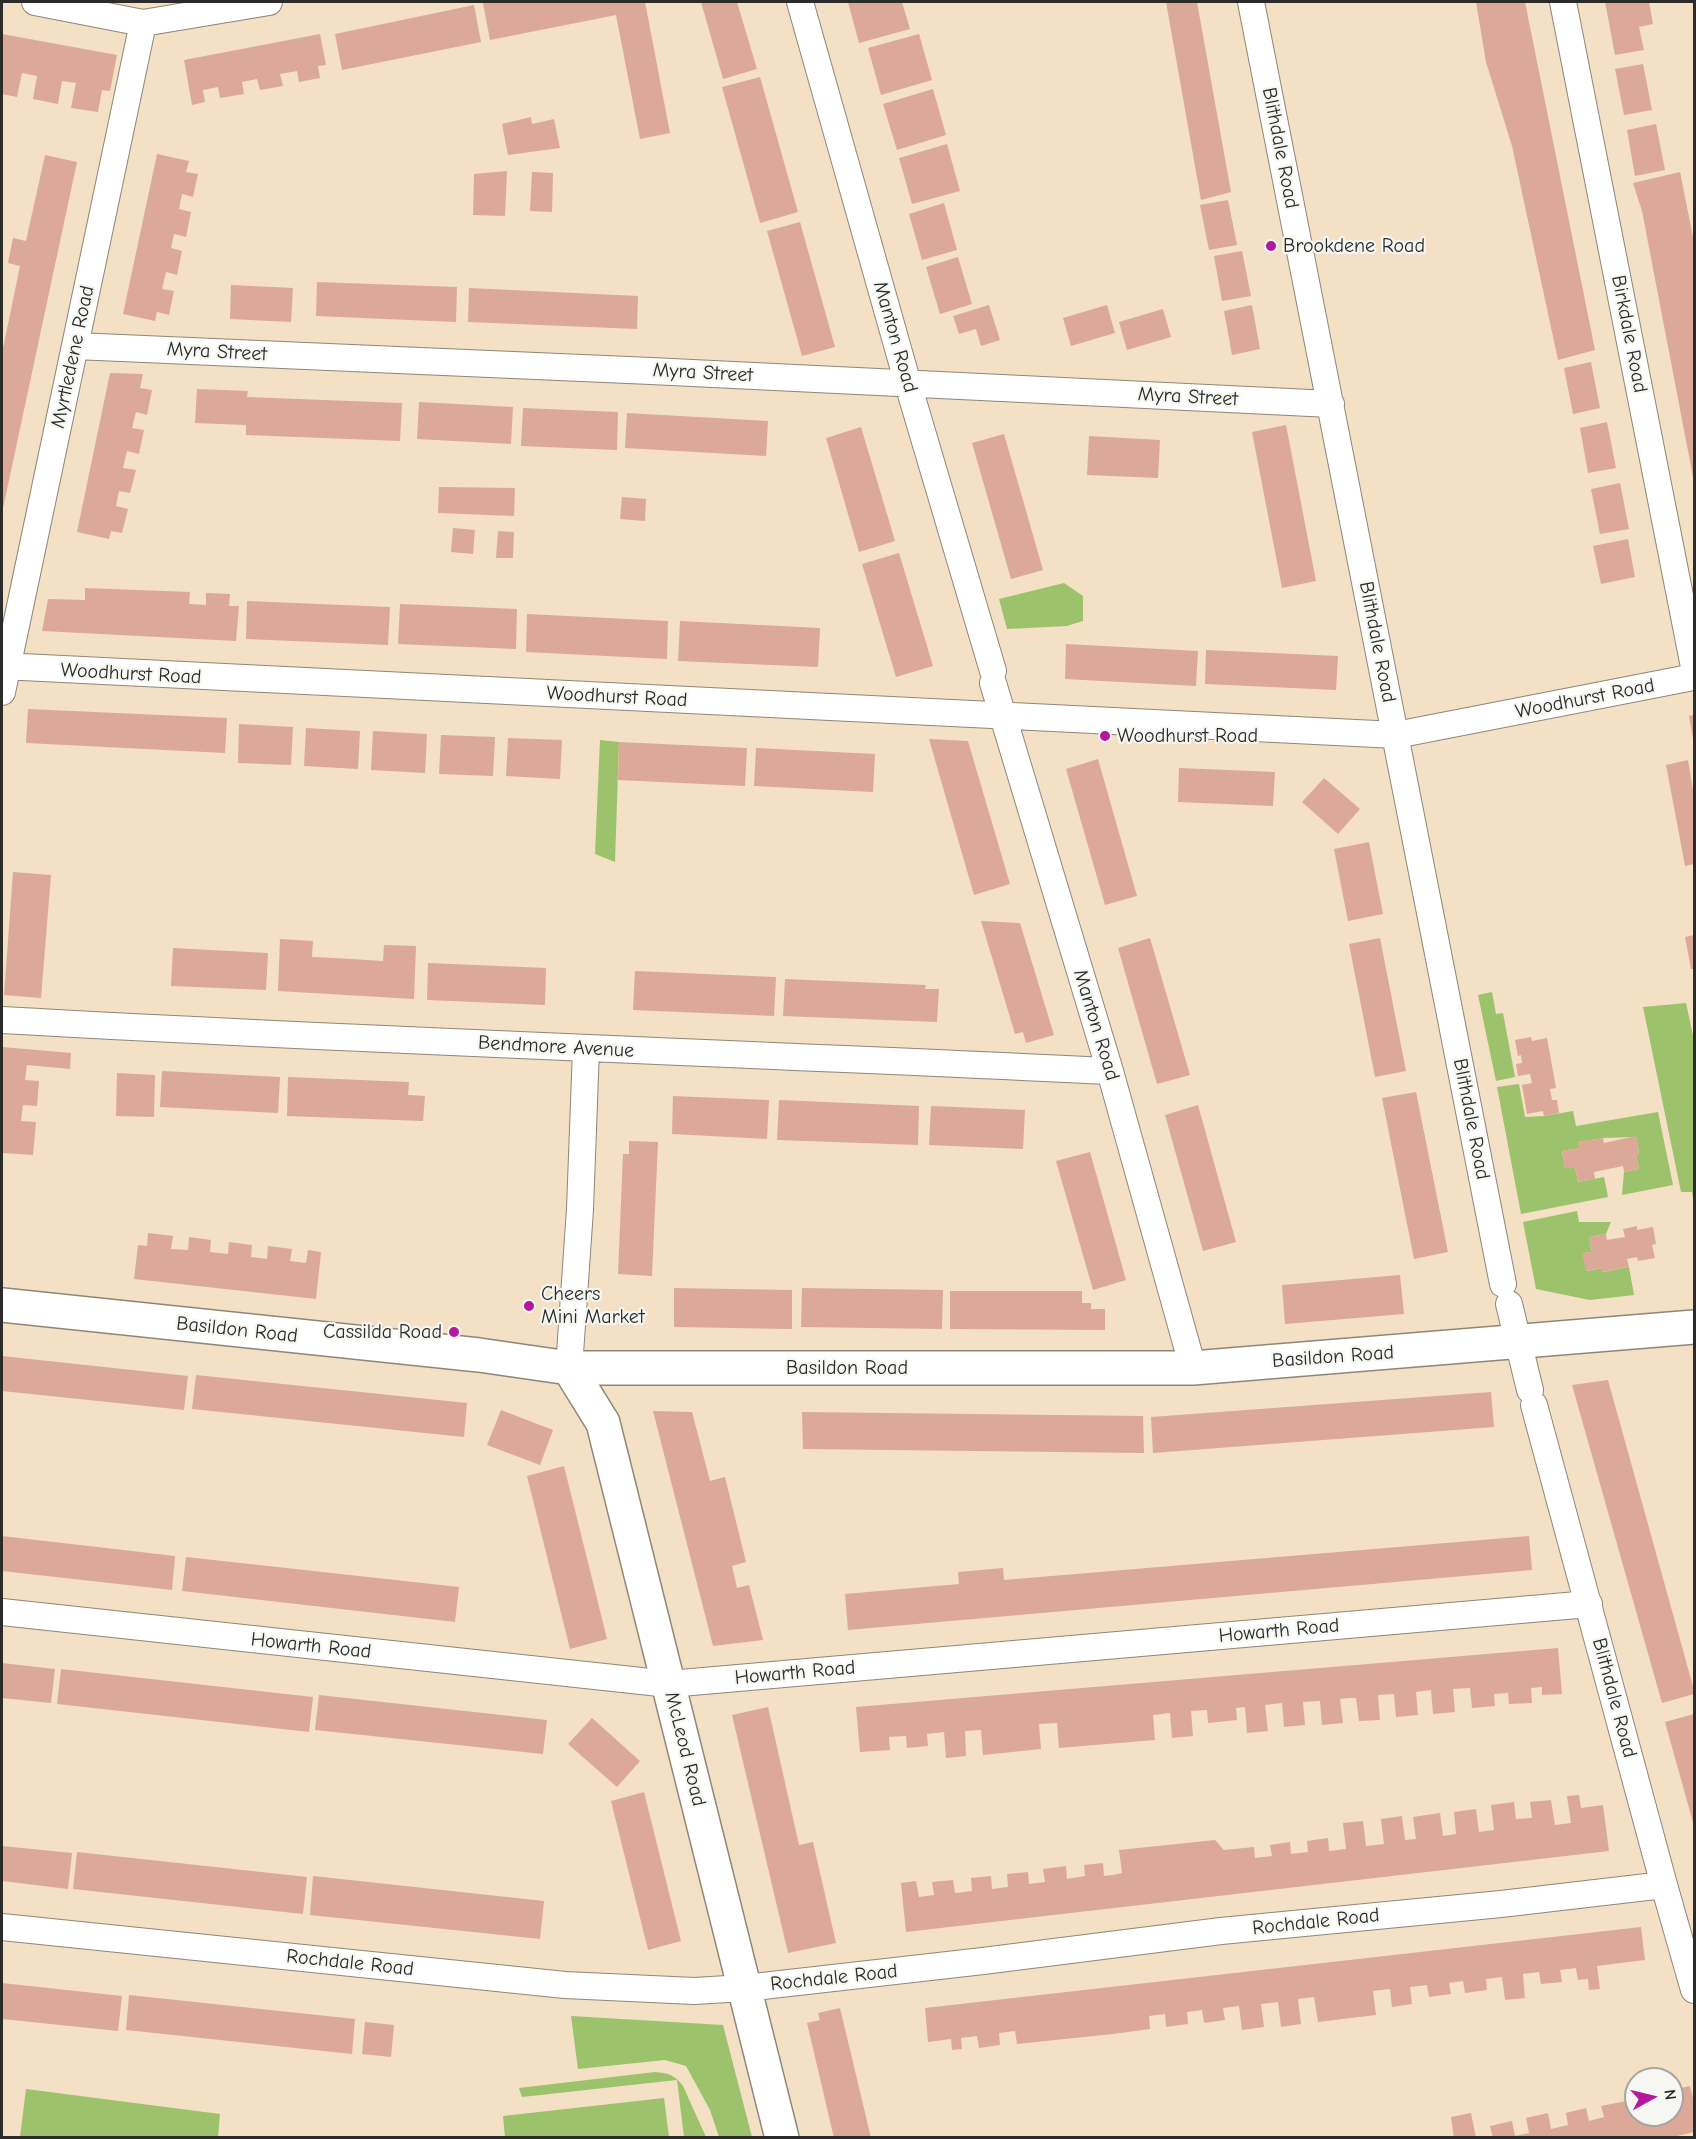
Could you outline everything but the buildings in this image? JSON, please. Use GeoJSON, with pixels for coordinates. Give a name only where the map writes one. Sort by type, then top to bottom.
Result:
{"type":"FeatureCollection","features":[{"type":"Feature","properties":{"kind":"main road","name":"Basildon Road"},"geometry":{"type":"LineString","coordinates":[[2,1305],[479,1355],[569,1368],[1193,1368],[1695,1327]]}},
{"type":"Feature","properties":{"kind":"main road","name":"McLeod Road"},"geometry":{"type":"LineString","coordinates":[[569,1368],[603,1423],[782,2138]]}},
{"type":"Feature","properties":{"kind":"street"},"geometry":{"type":"LineString","coordinates":[[35,2],[143,23],[269,2]]}},
{"type":"Feature","properties":{"kind":"street","name":"Manton Road"},"geometry":{"type":"LineString","coordinates":[[800,2],[1004,717],[1110,1071],[1193,1368]]}},
{"type":"Feature","properties":{"kind":"street","name":"Blithdale Road"},"geometry":{"type":"LineString","coordinates":[[1251,2],[1506,1294],[1664,1885],[1695,1990]]}},
{"type":"Feature","properties":{"kind":"street","name":"Birkdale Road"},"geometry":{"type":"LineString","coordinates":[[1563,2],[1695,667]]}},
{"type":"Feature","properties":{"kind":"street","name":"Myrtledene Road"},"geometry":{"type":"LineString","coordinates":[[3,675],[143,23]]}},
{"type":"Feature","properties":{"kind":"street","name":"Myra Street"},"geometry":{"type":"LineString","coordinates":[[75,346],[1331,404]]}},
{"type":"Feature","properties":{"kind":"street","name":"Woodhurst Road"},"geometry":{"type":"LineString","coordinates":[[3,675],[1396,735],[1695,678]]}},
{"type":"Feature","properties":{"kind":"street","name":"Bendmore Avenue"},"geometry":{"type":"LineString","coordinates":[[2,1020],[586,1049],[849,1058],[1110,1071]]}},
{"type":"Feature","properties":{"kind":"street"},"geometry":{"type":"LineString","coordinates":[[569,1368],[580,1209],[586,1049]]}},
{"type":"Feature","properties":{"kind":"street","name":"Howarth Road"},"geometry":{"type":"LineString","coordinates":[[2,1612],[669,1684],[1589,1604]]}},
{"type":"Feature","properties":{"kind":"street","name":"Rochdale Road"},"geometry":{"type":"LineString","coordinates":[[2,1928],[565,1985],[694,1991],[745,1988],[1221,1932],[1664,1885]]}},
{"type":"Feature","properties":{"kind":"green space"},"geometry":{"type":"Polygon","coordinates":[[[1064,583],[1083,596],[1083,621],[1067,626],[1007,629],[999,599],[1064,583]]]}},
{"type":"Feature","properties":{"kind":"green space"},"geometry":{"type":"Polygon","coordinates":[[[600,740],[619,742],[615,862],[595,854],[600,740]]]}},
{"type":"Feature","properties":{"kind":"green space"},"geometry":{"type":"Polygon","coordinates":[[[1492,992],[1496,1014],[1503,1013],[1515,1077],[1496,1081],[1478,995],[1492,992]]]}},
{"type":"Feature","properties":{"kind":"green space"},"geometry":{"type":"Polygon","coordinates":[[[1686,1003],[1694,1040],[1694,1205],[1692,1192],[1681,1192],[1643,1007],[1686,1003]]]}},
{"type":"Feature","properties":{"kind":"green space"},"geometry":{"type":"Polygon","coordinates":[[[1519,1084],[1525,1117],[1573,1111],[1576,1126],[1658,1112],[1673,1185],[1622,1195],[1624,1172],[1639,1169],[1636,1137],[1603,1138],[1579,1142],[1579,1148],[1562,1151],[1565,1168],[1575,1167],[1578,1182],[1604,1177],[1608,1197],[1521,1214],[1497,1087],[1519,1084]]]}},
{"type":"Feature","properties":{"kind":"green space"},"geometry":{"type":"Polygon","coordinates":[[[1577,1211],[1579,1222],[1611,1222],[1606,1234],[1589,1237],[1592,1252],[1583,1253],[1587,1271],[1602,1268],[1603,1272],[1629,1267],[1634,1295],[1590,1300],[1536,1289],[1523,1222],[1577,1211]]]}},
{"type":"Feature","properties":{"kind":"green space"},"geometry":{"type":"Polygon","coordinates":[[[571,2016],[723,2025],[752,2137],[719,2137],[710,2110],[686,2066],[665,2060],[578,2069],[571,2016]]]}},
{"type":"Feature","properties":{"kind":"green space"},"geometry":{"type":"Polygon","coordinates":[[[655,2072],[671,2075],[677,2079],[683,2086],[706,2137],[684,2137],[677,2080],[522,2097],[519,2088],[655,2072]]]}},
{"type":"Feature","properties":{"kind":"green space"},"geometry":{"type":"Polygon","coordinates":[[[26,2089],[220,2114],[218,2137],[20,2137],[26,2089]]]}},
{"type":"Feature","properties":{"kind":"green space"},"geometry":{"type":"Polygon","coordinates":[[[664,2098],[669,2137],[505,2137],[503,2116],[664,2098]]]}},
{"type":"Feature","properties":{"kind":"place","name":"Brookdene Road"},"geometry":{"type":"Point","coordinates":[1271,246]}},
{"type":"Feature","properties":{"kind":"place","name":"Woodhurst Road"},"geometry":{"type":"Point","coordinates":[1105,736]}},
{"type":"Feature","properties":{"kind":"place","name":"Cheers Mini Market"},"geometry":{"type":"Point","coordinates":[529,1306]}},
{"type":"Feature","properties":{"kind":"place","name":"Cassilda Road"},"geometry":{"type":"Point","coordinates":[454,1332]}}]}
